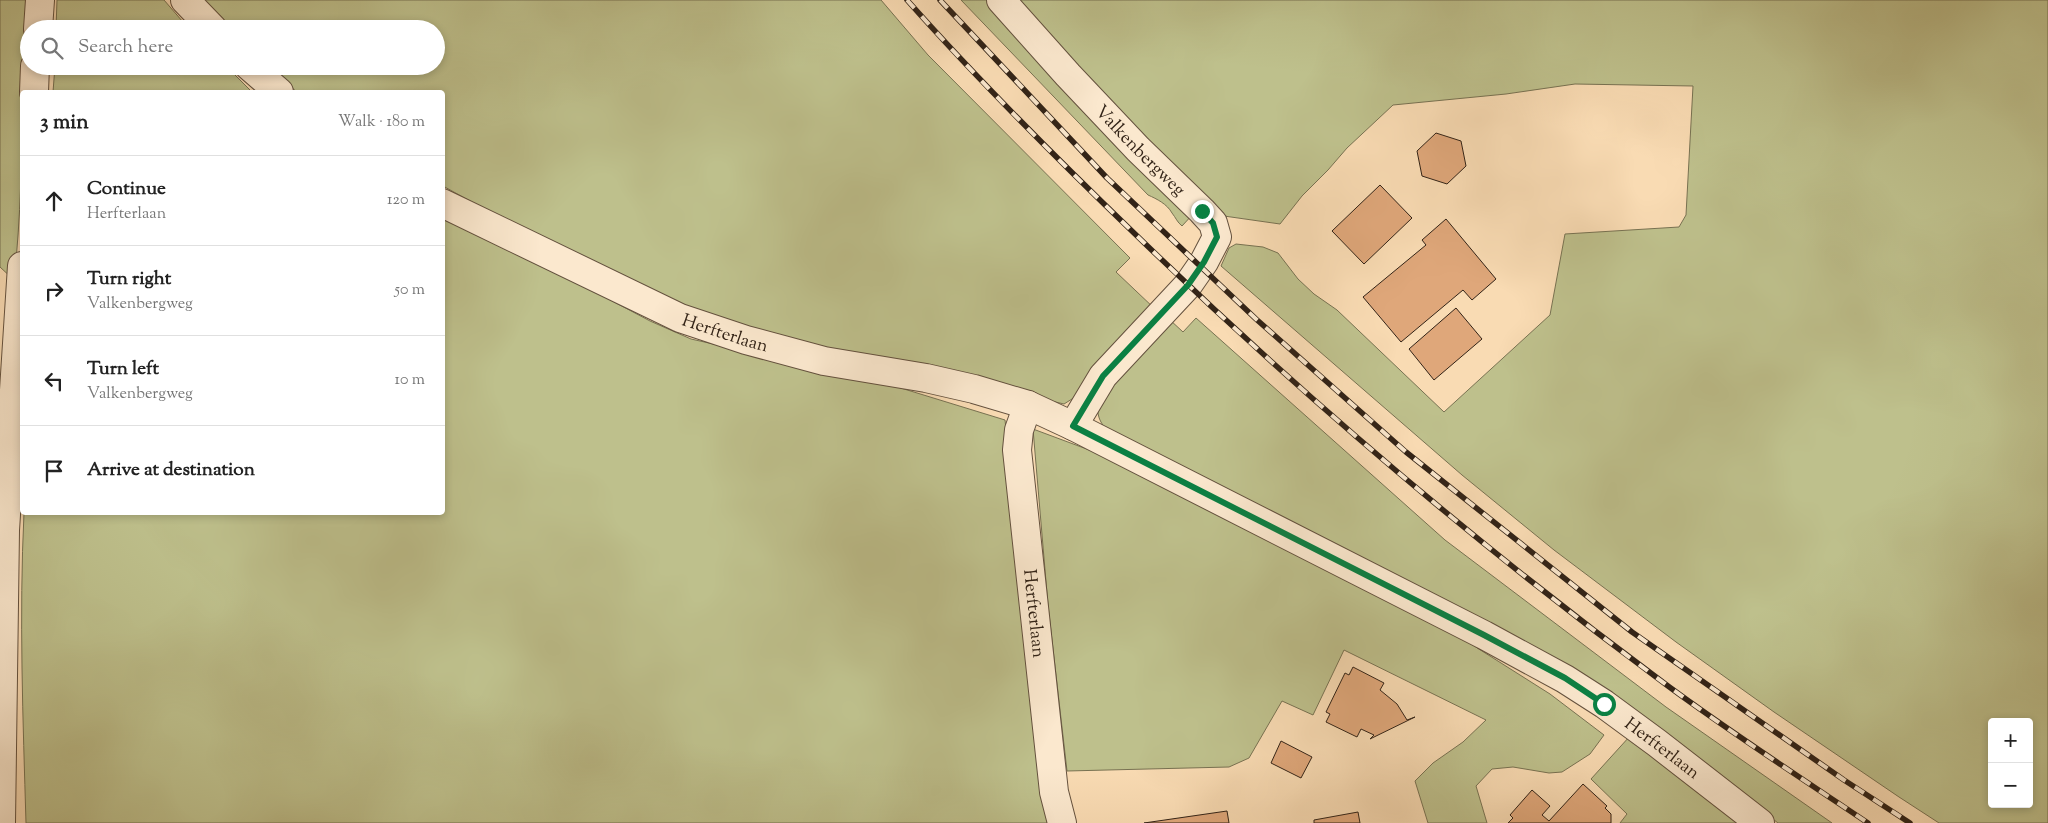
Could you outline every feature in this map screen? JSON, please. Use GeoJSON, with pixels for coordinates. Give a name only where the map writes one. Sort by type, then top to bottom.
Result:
{"type":"FeatureCollection","features":[{"type":"Feature","properties":{"kind":"street"},"geometry":{"type":"LineString","coordinates":[[39,20],[40,0]]}},
{"type":"Feature","properties":{"kind":"street"},"geometry":{"type":"LineString","coordinates":[[185,0],[204,20]]}},
{"type":"Feature","properties":{"kind":"street","name":"Valkenbergweg"},"geometry":{"type":"LineString","coordinates":[[1000,0],[1138,149],[1213,223],[1217,237],[1204,262],[1188,285],[1103,376],[1073,426]]}},
{"type":"Feature","properties":{"kind":"street"},"geometry":{"type":"LineString","coordinates":[[34,90],[35,75]]}},
{"type":"Feature","properties":{"kind":"street"},"geometry":{"type":"LineString","coordinates":[[259,75],[277,90]]}},
{"type":"Feature","properties":{"kind":"street","name":"Herfterlaan"},"geometry":{"type":"LineString","coordinates":[[445,204],[680,318],[746,340],[824,361],[926,378],[974,389],[1028,405],[1073,426],[1565,678],[1635,726],[1760,823]]}},
{"type":"Feature","properties":{"kind":"street"},"geometry":{"type":"LineString","coordinates":[[1,823],[3,530],[20,294]]}},
{"type":"Feature","properties":{"kind":"street","name":"Herfterlaan"},"geometry":{"type":"LineString","coordinates":[[1028,405],[1019,430],[1017,450],[1054,792],[1062,823]]}},
{"type":"Feature","properties":{"kind":"green space"},"geometry":{"type":"Polygon","coordinates":[[[0,0],[30,0],[29,20],[20,20],[20,75],[26,75],[25,90],[20,90],[20,202],[14,280],[0,267],[0,0]]]}},
{"type":"Feature","properties":{"kind":"green space"},"geometry":{"type":"Polygon","coordinates":[[[57,0],[164,0],[181,20],[56,20],[57,0]]]}},
{"type":"Feature","properties":{"kind":"green space"},"geometry":{"type":"Polygon","coordinates":[[[202,0],[881,0],[928,55],[1130,258],[1116,272],[1155,309],[1082,390],[1064,404],[806,343],[684,309],[526,232],[445,187],[445,90],[295,90],[277,75],[445,75],[445,20],[220,20],[202,0]]]}},
{"type":"Feature","properties":{"kind":"green space"},"geometry":{"type":"Polygon","coordinates":[[[961,0],[991,0],[1194,213],[1182,226],[1167,207],[1148,195],[961,0]]]}},
{"type":"Feature","properties":{"kind":"green space"},"geometry":{"type":"Polygon","coordinates":[[[1013,0],[2048,0],[2048,823],[1939,823],[1899,797],[1774,712],[1676,642],[1554,550],[1462,475],[1221,266],[1229,248],[1236,244],[1263,247],[1278,253],[1298,279],[1314,294],[1337,310],[1444,412],[1550,315],[1565,234],[1679,227],[1686,215],[1693,86],[1575,84],[1506,94],[1393,105],[1347,148],[1302,196],[1280,224],[1224,216],[1216,205],[1169,166],[1013,0]]]}},
{"type":"Feature","properties":{"kind":"green space"},"geometry":{"type":"Polygon","coordinates":[[[54,75],[235,75],[250,90],[53,90],[54,75]]]}},
{"type":"Feature","properties":{"kind":"green space"},"geometry":{"type":"Polygon","coordinates":[[[445,220],[603,296],[650,321],[691,339],[878,381],[1005,420],[1050,823],[26,823],[22,629],[24,515],[445,515],[445,220]]]}},
{"type":"Feature","properties":{"kind":"green space"},"geometry":{"type":"Polygon","coordinates":[[[1196,318],[1445,540],[1666,707],[1832,823],[1778,823],[1668,737],[1108,431],[1098,415],[1100,396],[1169,319],[1183,332],[1196,318]]]}},
{"type":"Feature","properties":{"kind":"green space"},"geometry":{"type":"Polygon","coordinates":[[[1033,429],[1092,451],[1452,632],[1550,694],[1604,735],[1590,754],[1562,772],[1549,773],[1513,767],[1492,769],[1476,786],[1487,823],[1428,823],[1415,781],[1433,763],[1463,742],[1486,720],[1344,650],[1313,715],[1282,701],[1249,758],[1229,767],[1067,771],[1048,605],[1033,429]]]}},
{"type":"Feature","properties":{"kind":"green space"},"geometry":{"type":"Polygon","coordinates":[[[1630,736],[1737,823],[1620,823],[1627,814],[1591,779],[1630,736]]]}},
{"type":"Feature","properties":{"kind":"building"},"geometry":{"type":"Polygon","coordinates":[[[1436,133],[1461,141],[1466,166],[1447,184],[1422,176],[1417,151],[1436,133]]]}},
{"type":"Feature","properties":{"kind":"building"},"geometry":{"type":"Polygon","coordinates":[[[1380,185],[1412,218],[1364,264],[1332,231],[1380,185]]]}},
{"type":"Feature","properties":{"kind":"building"},"geometry":{"type":"Polygon","coordinates":[[[1446,219],[1496,279],[1472,300],[1463,290],[1401,342],[1363,297],[1426,245],[1422,240],[1446,219]]]}},
{"type":"Feature","properties":{"kind":"building"},"geometry":{"type":"Polygon","coordinates":[[[1456,308],[1482,339],[1434,380],[1409,349],[1456,308]]]}},
{"type":"Feature","properties":{"kind":"building"},"geometry":{"type":"Polygon","coordinates":[[[1353,667],[1384,683],[1380,690],[1397,704],[1407,720],[1415,717],[1370,739],[1374,735],[1361,729],[1357,737],[1326,722],[1330,714],[1326,712],[1345,673],[1349,675],[1353,667]]]}},
{"type":"Feature","properties":{"kind":"building"},"geometry":{"type":"Polygon","coordinates":[[[1281,741],[1312,757],[1301,778],[1271,763],[1281,741]]]}},
{"type":"Feature","properties":{"kind":"building"},"geometry":{"type":"Polygon","coordinates":[[[1583,784],[1607,806],[1605,808],[1611,814],[1611,823],[1508,823],[1513,818],[1510,815],[1532,790],[1550,806],[1542,815],[1549,821],[1583,784]]]}},
{"type":"Feature","properties":{"kind":"building"},"geometry":{"type":"Polygon","coordinates":[[[1227,811],[1229,823],[1144,823],[1227,811]]]}},
{"type":"Feature","properties":{"kind":"building"},"geometry":{"type":"Polygon","coordinates":[[[1358,812],[1360,823],[1314,823],[1314,820],[1358,812]]]}},
{"type":"Feature","properties":{"kind":"railway"},"geometry":{"type":"LineString","coordinates":[[907,0],[1018,119],[1197,294],[1394,469],[1529,580],[1668,686],[1742,739],[1868,823]]}},
{"type":"Feature","properties":{"kind":"railway"},"geometry":{"type":"LineString","coordinates":[[940,0],[1107,178],[1256,319],[1406,452],[1632,632],[1844,780],[1910,823]]}},
{"type":"Feature","properties":{"kind":"route"},"geometry":{"type":"LineString","coordinates":[[1202,211],[1213,223],[1217,237],[1204,262],[1188,285],[1103,376],[1073,426],[1484,635],[1565,678],[1604,704]]}}]}
